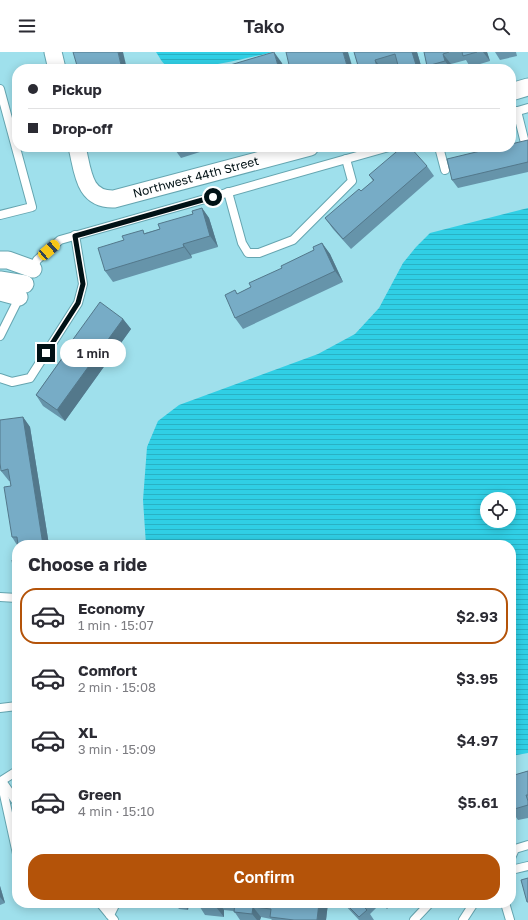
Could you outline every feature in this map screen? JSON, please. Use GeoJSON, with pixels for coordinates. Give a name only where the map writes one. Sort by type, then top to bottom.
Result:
{"type":"FeatureCollection","features":[{"type":"Feature","properties":{"kind":"street"},"geometry":{"type":"LineString","coordinates":[[53,52],[56,64]]}},
{"type":"Feature","properties":{"kind":"street"},"geometry":{"type":"LineString","coordinates":[[516,91],[528,87]]}},
{"type":"Feature","properties":{"kind":"street","name":"Northwest 44th Street"},"geometry":{"type":"LineString","coordinates":[[78,152],[87,185],[91,192],[105,200],[114,200],[292,152]]}},
{"type":"Feature","properties":{"kind":"street"},"geometry":{"type":"LineString","coordinates":[[0,260],[8,260],[33,269]]}},
{"type":"Feature","properties":{"kind":"street"},"geometry":{"type":"LineString","coordinates":[[0,280],[22,291]]}},
{"type":"Feature","properties":{"kind":"street"},"geometry":{"type":"LineString","coordinates":[[0,292],[22,291]]}},
{"type":"Feature","properties":{"kind":"lane"},"geometry":{"type":"LineString","coordinates":[[0,89],[12,133]]}},
{"type":"Feature","properties":{"kind":"lane"},"geometry":{"type":"LineString","coordinates":[[516,111],[528,108]]}},
{"type":"Feature","properties":{"kind":"lane"},"geometry":{"type":"LineString","coordinates":[[516,118],[525,143]]}},
{"type":"Feature","properties":{"kind":"lane"},"geometry":{"type":"LineString","coordinates":[[0,215],[32,207],[17,152]]}},
{"type":"Feature","properties":{"kind":"lane"},"geometry":{"type":"LineString","coordinates":[[0,336],[37,260],[60,240],[371,152]]}},
{"type":"Feature","properties":{"kind":"lane"},"geometry":{"type":"LineString","coordinates":[[440,152],[445,170]]}},
{"type":"Feature","properties":{"kind":"lane"},"geometry":{"type":"LineString","coordinates":[[228,192],[242,243],[248,253],[259,253],[293,240],[352,181],[346,159]]}},
{"type":"Feature","properties":{"kind":"lane"},"geometry":{"type":"LineString","coordinates":[[0,378],[12,382],[30,378],[78,303],[83,284],[75,236]]}},
{"type":"Feature","properties":{"kind":"lane"},"geometry":{"type":"LineString","coordinates":[[0,597],[12,598]]}},
{"type":"Feature","properties":{"kind":"lane"},"geometry":{"type":"LineString","coordinates":[[0,708],[12,707]]}},
{"type":"Feature","properties":{"kind":"lane"},"geometry":{"type":"LineString","coordinates":[[1,779],[12,774]]}},
{"type":"Feature","properties":{"kind":"lane"},"geometry":{"type":"LineString","coordinates":[[1,779],[12,796]]}},
{"type":"Feature","properties":{"kind":"lane"},"geometry":{"type":"LineString","coordinates":[[1,779],[12,831]]}},
{"type":"Feature","properties":{"kind":"lane"},"geometry":{"type":"LineString","coordinates":[[516,849],[528,845]]}},
{"type":"Feature","properties":{"kind":"lane"},"geometry":{"type":"LineString","coordinates":[[516,869],[528,866]]}},
{"type":"Feature","properties":{"kind":"lane"},"geometry":{"type":"LineString","coordinates":[[104,908],[112,917]]}},
{"type":"Feature","properties":{"kind":"lane"},"geometry":{"type":"LineString","coordinates":[[414,920],[425,908]]}},
{"type":"Feature","properties":{"kind":"lane"},"geometry":{"type":"LineString","coordinates":[[463,920],[471,908]]}},
{"type":"Feature","properties":{"kind":"lane"},"geometry":{"type":"LineString","coordinates":[[506,908],[510,920]]}},
{"type":"Feature","properties":{"kind":"water"},"geometry":{"type":"Polygon","coordinates":[[[156,52],[273,52],[220,64],[164,64],[156,52]]]}},
{"type":"Feature","properties":{"kind":"water"},"geometry":{"type":"Polygon","coordinates":[[[528,208],[528,753],[516,755],[516,540],[146,540],[143,500],[147,447],[158,421],[179,405],[318,354],[355,334],[379,308],[403,263],[430,233],[528,208]]]}},
{"type":"Feature","properties":{"kind":"building"},"geometry":{"type":"Polygon","coordinates":[[[73,52],[118,52],[121,64],[77,64],[73,52]]]}},
{"type":"Feature","properties":{"kind":"building"},"geometry":{"type":"Polygon","coordinates":[[[274,52],[278,64],[234,64],[274,52]]]}},
{"type":"Feature","properties":{"kind":"building"},"geometry":{"type":"Polygon","coordinates":[[[286,52],[343,52],[347,64],[289,64],[286,52]]]}},
{"type":"Feature","properties":{"kind":"building"},"geometry":{"type":"Polygon","coordinates":[[[354,52],[412,52],[416,64],[398,64],[395,54],[375,60],[376,64],[358,64],[354,52]]]}},
{"type":"Feature","properties":{"kind":"building"},"geometry":{"type":"Polygon","coordinates":[[[424,52],[449,52],[443,54],[445,61],[434,64],[427,64],[424,52]]]}},
{"type":"Feature","properties":{"kind":"building"},"geometry":{"type":"Polygon","coordinates":[[[462,52],[477,52],[463,56],[462,52]]]}},
{"type":"Feature","properties":{"kind":"building"},"geometry":{"type":"Polygon","coordinates":[[[528,140],[528,162],[452,180],[447,159],[476,152],[516,152],[516,143],[528,140]]]}},
{"type":"Feature","properties":{"kind":"building"},"geometry":{"type":"Polygon","coordinates":[[[396,152],[414,152],[427,166],[343,239],[325,218],[359,189],[361,191],[374,180],[369,175],[396,152]]]}},
{"type":"Feature","properties":{"kind":"building"},"geometry":{"type":"Polygon","coordinates":[[[202,208],[210,236],[183,244],[184,247],[105,271],[98,248],[124,240],[122,236],[143,230],[144,234],[160,229],[158,224],[193,214],[192,211],[202,208]]]}},
{"type":"Feature","properties":{"kind":"building"},"geometry":{"type":"Polygon","coordinates":[[[322,243],[335,271],[235,318],[225,295],[235,290],[237,294],[251,287],[249,283],[282,268],[281,266],[314,250],[313,247],[322,243]]]}},
{"type":"Feature","properties":{"kind":"building"},"geometry":{"type":"Polygon","coordinates":[[[100,302],[123,319],[57,410],[36,395],[63,357],[61,356],[100,302]]]}},
{"type":"Feature","properties":{"kind":"building"},"geometry":{"type":"Polygon","coordinates":[[[23,417],[42,540],[17,540],[17,537],[12,537],[4,487],[11,486],[8,469],[1,471],[0,463],[0,420],[23,417]]]}},
{"type":"Feature","properties":{"kind":"building"},"geometry":{"type":"Polygon","coordinates":[[[528,771],[528,795],[526,795],[528,805],[516,809],[516,775],[528,771]]]}},
{"type":"Feature","properties":{"kind":"building"},"geometry":{"type":"Polygon","coordinates":[[[528,878],[528,902],[527,902],[521,880],[528,878]]]}},
{"type":"Feature","properties":{"kind":"building"},"geometry":{"type":"Polygon","coordinates":[[[234,908],[253,908],[252,914],[234,912],[234,908]]]}},
{"type":"Feature","properties":{"kind":"building"},"geometry":{"type":"Polygon","coordinates":[[[262,908],[318,908],[317,920],[294,920],[270,917],[271,909],[262,908]]]}},
{"type":"Feature","properties":{"kind":"building"},"geometry":{"type":"Polygon","coordinates":[[[350,908],[365,908],[367,910],[359,917],[350,908]]]}},
{"type":"Feature","properties":{"kind":"route"},"geometry":{"type":"LineString","coordinates":[[46,353],[78,303],[83,284],[75,236],[213,197]]}}]}
